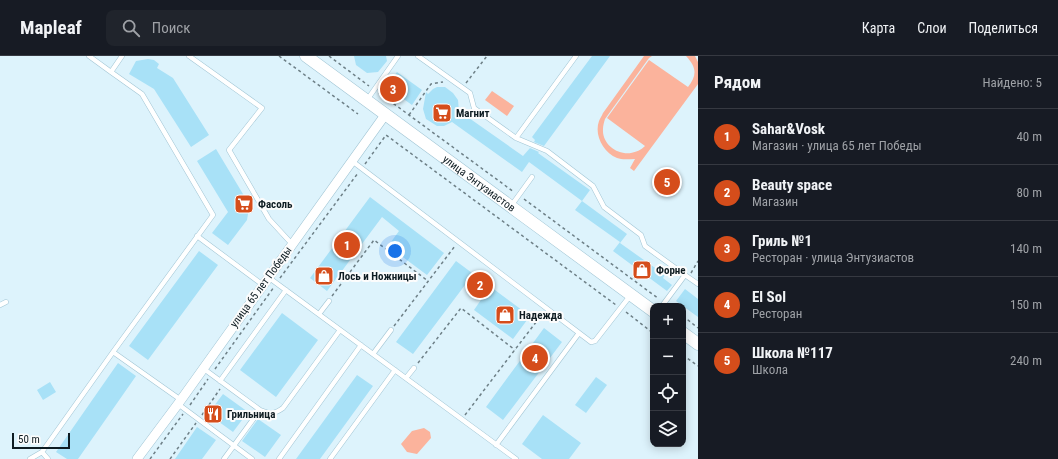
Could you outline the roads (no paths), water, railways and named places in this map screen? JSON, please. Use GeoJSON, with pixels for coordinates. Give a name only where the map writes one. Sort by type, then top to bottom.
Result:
{"type":"FeatureCollection","features":[{"type":"Feature","properties":{"kind":"street","name":"улица Энтузиастов"},"geometry":{"type":"LineString","coordinates":[[306,56],[650,309]]}},
{"type":"Feature","properties":{"kind":"street","name":"улица 65 лет Победы"},"geometry":{"type":"LineString","coordinates":[[137,459],[386,115]]}},
{"type":"Feature","properties":{"kind":"street"},"geometry":{"type":"LineString","coordinates":[[686,335],[698,344]]}},
{"type":"Feature","properties":{"kind":"lane"},"geometry":{"type":"LineString","coordinates":[[30,459],[42,452],[213,215],[142,94],[89,56]]}},
{"type":"Feature","properties":{"kind":"lane"},"geometry":{"type":"LineString","coordinates":[[111,72],[122,56]]}},
{"type":"Feature","properties":{"kind":"lane"},"geometry":{"type":"LineString","coordinates":[[189,56],[262,108],[229,150],[269,218],[292,244]]}},
{"type":"Feature","properties":{"kind":"lane"},"geometry":{"type":"LineString","coordinates":[[366,101],[398,56]]}},
{"type":"Feature","properties":{"kind":"lane"},"geometry":{"type":"LineString","coordinates":[[418,56],[470,93],[474,108],[516,138],[547,151],[594,186],[604,207],[641,235],[645,246],[698,284]]}},
{"type":"Feature","properties":{"kind":"lane"},"geometry":{"type":"LineString","coordinates":[[516,138],[576,56]]}},
{"type":"Feature","properties":{"kind":"lane"},"geometry":{"type":"LineString","coordinates":[[352,161],[591,342],[595,341],[631,294]]}},
{"type":"Feature","properties":{"kind":"lane"},"geometry":{"type":"LineString","coordinates":[[511,206],[532,177]]}},
{"type":"Feature","properties":{"kind":"lane"},"geometry":{"type":"LineString","coordinates":[[197,236],[266,281],[277,283],[516,459]]}},
{"type":"Feature","properties":{"kind":"lane"},"geometry":{"type":"LineString","coordinates":[[664,303],[687,276]]}},
{"type":"Feature","properties":{"kind":"lane"},"geometry":{"type":"LineString","coordinates":[[220,381],[286,290]]}},
{"type":"Feature","properties":{"kind":"lane"},"geometry":{"type":"LineString","coordinates":[[319,314],[329,301]]}},
{"type":"Feature","properties":{"kind":"lane"},"geometry":{"type":"LineString","coordinates":[[0,305],[6,302]]}},
{"type":"Feature","properties":{"kind":"lane"},"geometry":{"type":"LineString","coordinates":[[203,368],[260,410],[268,413],[276,413],[283,408],[340,330]]}},
{"type":"Feature","properties":{"kind":"lane"},"geometry":{"type":"LineString","coordinates":[[373,354],[391,330]]}},
{"type":"Feature","properties":{"kind":"lane"},"geometry":{"type":"LineString","coordinates":[[496,445],[579,333]]}},
{"type":"Feature","properties":{"kind":"lane"},"geometry":{"type":"LineString","coordinates":[[279,459],[362,345]]}},
{"type":"Feature","properties":{"kind":"lane"},"geometry":{"type":"LineString","coordinates":[[113,352],[179,402],[186,410],[252,459]]}},
{"type":"Feature","properties":{"kind":"lane"},"geometry":{"type":"LineString","coordinates":[[406,378],[414,368]]}},
{"type":"Feature","properties":{"kind":"lane"},"geometry":{"type":"LineString","coordinates":[[330,459],[395,370]]}},
{"type":"Feature","properties":{"kind":"lane"},"geometry":{"type":"LineString","coordinates":[[224,459],[260,410]]}},
{"type":"Feature","properties":{"kind":"lane"},"geometry":{"type":"LineString","coordinates":[[42,452],[48,459]]}},
{"type":"Feature","properties":{"kind":"place","name":"Гриль №1"},"geometry":{"type":"Point","coordinates":[393,89]}},
{"type":"Feature","properties":{"kind":"place","name":"Магнит"},"geometry":{"type":"Point","coordinates":[442,113]}},
{"type":"Feature","properties":{"kind":"place","name":"Школа №117"},"geometry":{"type":"Point","coordinates":[667,182]}},
{"type":"Feature","properties":{"kind":"place","name":"Фасоль"},"geometry":{"type":"Point","coordinates":[244,204]}},
{"type":"Feature","properties":{"kind":"place","name":"Sahar&Vosk"},"geometry":{"type":"Point","coordinates":[347,245]}},
{"type":"Feature","properties":{"kind":"place","name":"Форне"},"geometry":{"type":"Point","coordinates":[642,270]}},
{"type":"Feature","properties":{"kind":"place","name":"Лось и Ножницы"},"geometry":{"type":"Point","coordinates":[324,276]}},
{"type":"Feature","properties":{"kind":"place","name":"Beauty space"},"geometry":{"type":"Point","coordinates":[480,285]}},
{"type":"Feature","properties":{"kind":"place","name":"Надежда"},"geometry":{"type":"Point","coordinates":[505,315]}},
{"type":"Feature","properties":{"kind":"place","name":"El Sol"},"geometry":{"type":"Point","coordinates":[535,358]}},
{"type":"Feature","properties":{"kind":"place","name":"Грильница"},"geometry":{"type":"Point","coordinates":[213,414]}}]}
